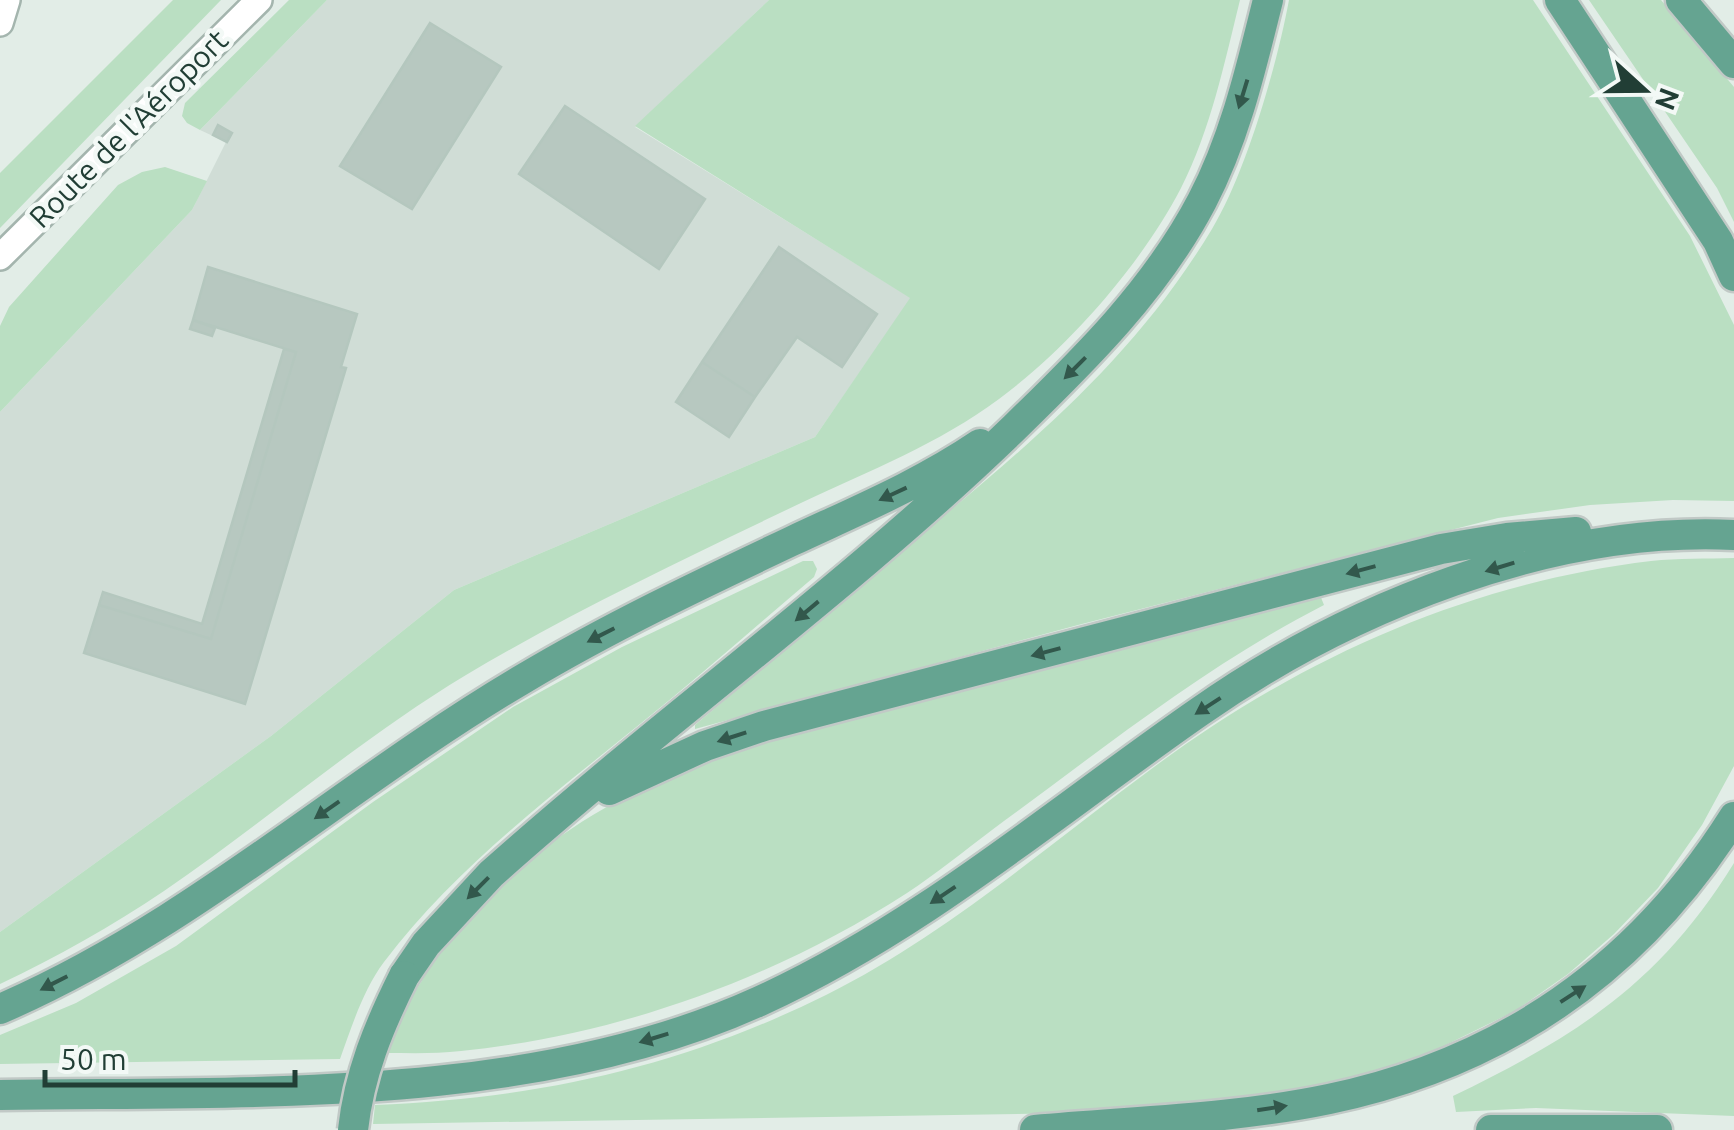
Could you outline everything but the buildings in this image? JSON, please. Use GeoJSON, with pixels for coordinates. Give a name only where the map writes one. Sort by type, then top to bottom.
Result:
{"type":"FeatureCollection","features":[{"type":"Feature","properties":{"kind":"main road"},"geometry":{"type":"LineString","coordinates":[[353,1130],[362,1072],[377,1029],[404,976],[454,912],[522,846],[936,503],[1098,345],[1132,304],[1165,263],[1202,200],[1232,133],[1268,0]]}},
{"type":"Feature","properties":{"kind":"main road"},"geometry":{"type":"LineString","coordinates":[[1560,0],[1718,240],[1734,276]]}},
{"type":"Feature","properties":{"kind":"main road"},"geometry":{"type":"LineString","coordinates":[[1681,0],[1734,63]]}},
{"type":"Feature","properties":{"kind":"main road"},"geometry":{"type":"LineString","coordinates":[[0,1008],[108,955],[183,912],[488,699],[575,648],[915,484],[1036,406]]}},
{"type":"Feature","properties":{"kind":"main road"},"geometry":{"type":"LineString","coordinates":[[522,846],[592,799],[651,769],[764,726],[1441,549],[1578,532],[1734,534]]}},
{"type":"Feature","properties":{"kind":"main road"},"geometry":{"type":"LineString","coordinates":[[0,1095],[290,1090],[442,1080],[548,1064],[693,1026],[757,1002],[872,942],[980,871],[1202,710],[1290,654],[1367,614],[1520,561],[1587,546],[1699,533]]}},
{"type":"Feature","properties":{"kind":"main road"},"geometry":{"type":"LineString","coordinates":[[1036,1130],[1245,1112],[1329,1099],[1418,1076],[1502,1037],[1582,990],[1646,932],[1698,872],[1734,817]]}},
{"type":"Feature","properties":{"kind":"main road"},"geometry":{"type":"LineString","coordinates":[[1490,1130],[1657,1130]]}},
{"type":"Feature","properties":{"kind":"street"},"geometry":{"type":"LineString","coordinates":[[0,23],[7,0]]}},
{"type":"Feature","properties":{"kind":"street","name":"Route de l'Aéroport"},"geometry":{"type":"LineString","coordinates":[[0,257],[259,0]]}},
{"type":"Feature","properties":{"kind":"shaded area"},"geometry":{"type":"Polygon","coordinates":[[[327,0],[769,0],[635,127],[911,298],[815,437],[454,590],[271,736],[0,932],[0,412],[192,210],[226,142],[200,130],[327,0]]]}},
{"type":"Feature","properties":{"kind":"green space"},"geometry":{"type":"Polygon","coordinates":[[[173,0],[221,0],[0,228],[0,173],[173,0]]]}},
{"type":"Feature","properties":{"kind":"green space"},"geometry":{"type":"Polygon","coordinates":[[[289,0],[327,0],[200,130],[187,123],[182,116],[185,103],[289,0]]]}},
{"type":"Feature","properties":{"kind":"green space"},"geometry":{"type":"Polygon","coordinates":[[[769,0],[1240,0],[1200,144],[1165,217],[1101,303],[1051,355],[999,399],[928,443],[632,585],[466,675],[388,726],[164,891],[84,940],[0,984],[0,932],[271,736],[454,590],[815,437],[910,298],[635,126],[769,0]]]}},
{"type":"Feature","properties":{"kind":"green space"},"geometry":{"type":"Polygon","coordinates":[[[1289,0],[1533,0],[1690,236],[1734,325],[1734,501],[1590,505],[1498,518],[1078,625],[695,729],[695,725],[1046,427],[1151,316],[1212,229],[1237,179],[1268,86],[1289,0]]]}},
{"type":"Feature","properties":{"kind":"green space"},"geometry":{"type":"Polygon","coordinates":[[[1589,0],[1661,0],[1734,87],[1734,222],[1717,188],[1589,0]]]}},
{"type":"Feature","properties":{"kind":"green space"},"geometry":{"type":"Polygon","coordinates":[[[165,167],[207,181],[192,210],[0,412],[0,326],[9,307],[118,185],[142,172],[165,167]]]}},
{"type":"Feature","properties":{"kind":"green space"},"geometry":{"type":"Polygon","coordinates":[[[1734,558],[1734,766],[1702,825],[1658,888],[1568,974],[1515,1011],[1403,1066],[1268,1098],[1076,1113],[373,1124],[375,1105],[494,1095],[606,1075],[716,1042],[826,995],[954,917],[1210,728],[1268,692],[1389,631],[1517,587],[1583,572],[1661,560],[1734,558]]]}},
{"type":"Feature","properties":{"kind":"green space"},"geometry":{"type":"Polygon","coordinates":[[[803,561],[813,561],[817,569],[814,577],[538,807],[441,896],[370,984],[340,1059],[0,1064],[0,1035],[76,1003],[176,946],[373,802],[513,707],[622,647],[803,561]]]}},
{"type":"Feature","properties":{"kind":"green space"},"geometry":{"type":"Polygon","coordinates":[[[1320,595],[1324,605],[1195,682],[918,886],[803,952],[693,998],[579,1032],[461,1051],[385,1053],[409,1003],[471,915],[549,845],[641,789],[722,754],[787,734],[1320,595]]]}},
{"type":"Feature","properties":{"kind":"green space"},"geometry":{"type":"Polygon","coordinates":[[[1734,863],[1734,1116],[1536,1108],[1456,1112],[1453,1096],[1577,1028],[1645,974],[1706,905],[1734,863]]]}}]}
